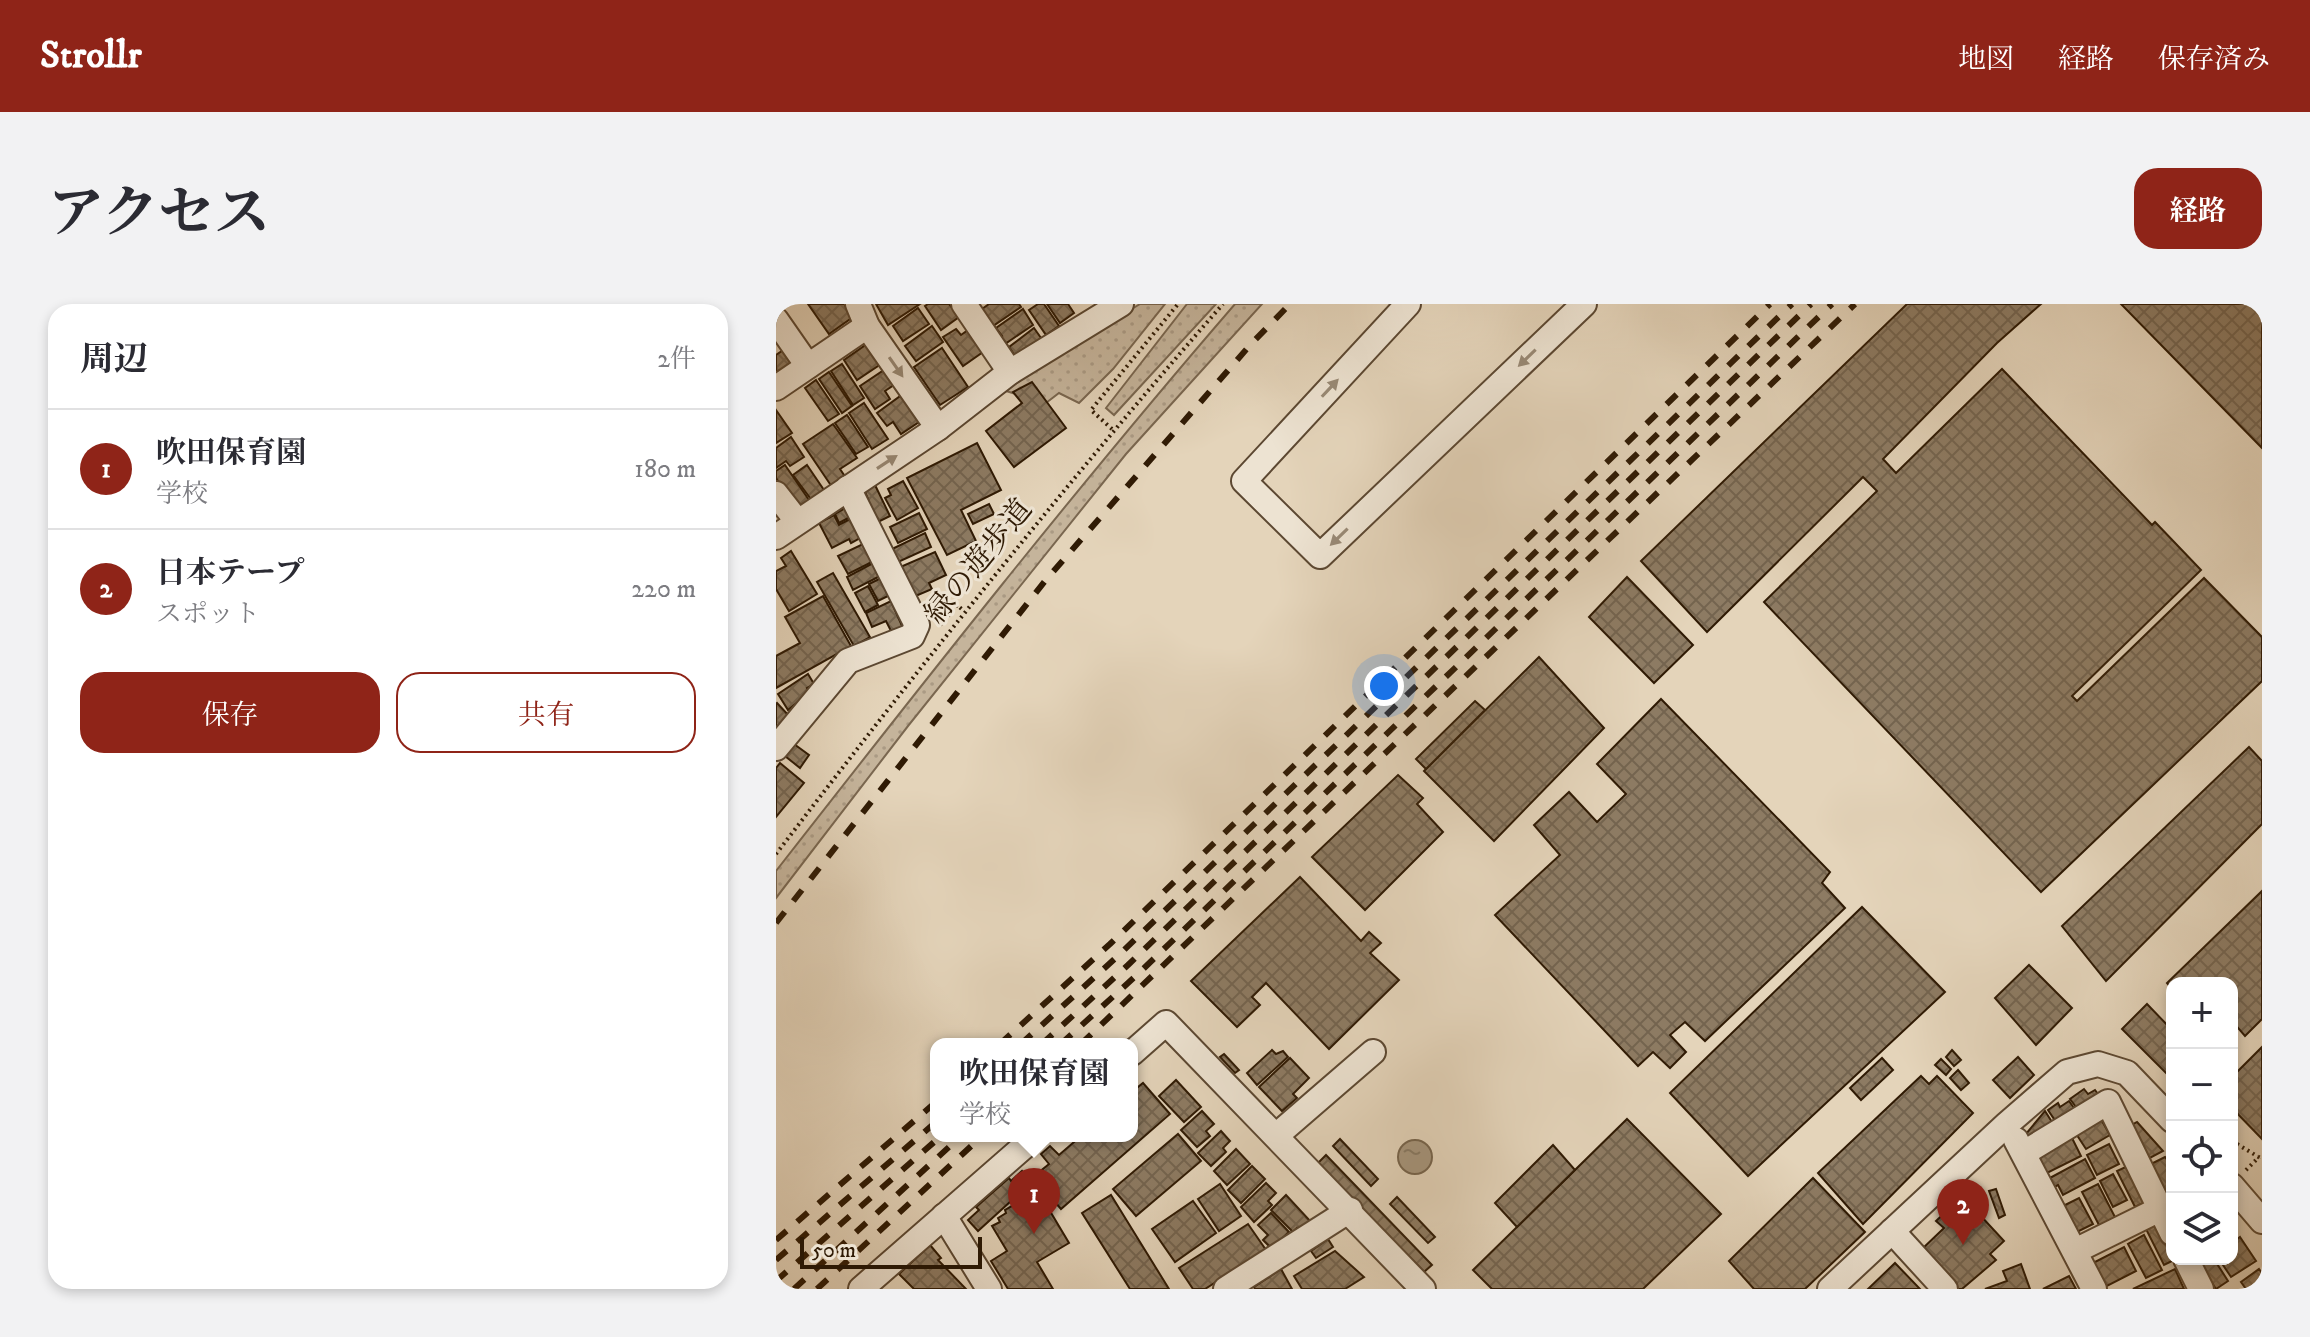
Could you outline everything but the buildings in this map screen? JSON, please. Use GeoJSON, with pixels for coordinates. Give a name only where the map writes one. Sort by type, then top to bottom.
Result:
{"type":"FeatureCollection","features":[{"type":"Feature","properties":{"kind":"street"},"geometry":{"type":"LineString","coordinates":[[964,304],[1010,372]]}},
{"type":"Feature","properties":{"kind":"street"},"geometry":{"type":"LineString","coordinates":[[776,537],[938,428],[1085,312],[1121,304]]}},
{"type":"Feature","properties":{"kind":"street"},"geometry":{"type":"LineString","coordinates":[[1408,304],[1244,481],[1320,556],[1584,304]]}},
{"type":"Feature","properties":{"kind":"street"},"geometry":{"type":"LineString","coordinates":[[776,388],[808,366],[863,315],[938,428]]}},
{"type":"Feature","properties":{"kind":"street"},"geometry":{"type":"LineString","coordinates":[[776,320],[808,366]]}},
{"type":"Feature","properties":{"kind":"street"},"geometry":{"type":"LineString","coordinates":[[776,748],[848,661],[912,636],[917,625],[848,488]]}},
{"type":"Feature","properties":{"kind":"street"},"geometry":{"type":"LineString","coordinates":[[776,494],[797,521]]}},
{"type":"Feature","properties":{"kind":"street"},"geometry":{"type":"LineString","coordinates":[[1138,1048],[1166,1023],[1423,1289]]}},
{"type":"Feature","properties":{"kind":"street"},"geometry":{"type":"LineString","coordinates":[[1277,1135],[1373,1052]]}},
{"type":"Feature","properties":{"kind":"street"},"geometry":{"type":"LineString","coordinates":[[1830,1289],[2067,1072],[2098,1064],[2127,1073],[2166,1114]]}},
{"type":"Feature","properties":{"kind":"street"},"geometry":{"type":"LineString","coordinates":[[2024,1153],[2108,1102],[2166,1221]]}},
{"type":"Feature","properties":{"kind":"street"},"geometry":{"type":"LineString","coordinates":[[2007,1124],[2094,1289]]}},
{"type":"Feature","properties":{"kind":"street"},"geometry":{"type":"LineString","coordinates":[[861,1289],[1029,1142]]}},
{"type":"Feature","properties":{"kind":"street"},"geometry":{"type":"LineString","coordinates":[[2238,1193],[2262,1221]]}},
{"type":"Feature","properties":{"kind":"street"},"geometry":{"type":"LineString","coordinates":[[2075,1251],[2160,1209]]}},
{"type":"Feature","properties":{"kind":"street"},"geometry":{"type":"LineString","coordinates":[[1226,1289],[1350,1210]]}},
{"type":"Feature","properties":{"kind":"street"},"geometry":{"type":"LineString","coordinates":[[944,1216],[989,1289]]}},
{"type":"Feature","properties":{"kind":"street"},"geometry":{"type":"LineString","coordinates":[[1892,1231],[1945,1289]]}},
{"type":"Feature","properties":{"kind":"street"},"geometry":{"type":"LineString","coordinates":[[2189,1265],[2201,1289]]}},
{"type":"Feature","properties":{"kind":"path"},"geometry":{"type":"LineString","coordinates":[[1113,430],[1091,410],[1178,304]]}},
{"type":"Feature","properties":{"kind":"path","name":"緑の遊歩道"},"geometry":{"type":"LineString","coordinates":[[776,854],[889,707],[1113,430],[1223,304]]}},
{"type":"Feature","properties":{"kind":"path"},"geometry":{"type":"LineString","coordinates":[[2238,1145],[2260,1158],[2253,1164]]}},
{"type":"Feature","properties":{"kind":"shaded area"},"geometry":{"type":"Polygon","coordinates":[[[1140,304],[1165,304],[1113,369],[1079,403],[1059,393],[1046,403],[1006,391],[1019,378],[1140,304]]]}},
{"type":"Feature","properties":{"kind":"shaded area"},"geometry":{"type":"Polygon","coordinates":[[[1187,304],[1216,304],[1114,415],[1106,408],[1187,304]]]}},
{"type":"Feature","properties":{"kind":"shaded area"},"geometry":{"type":"Polygon","coordinates":[[[1235,304],[1262,304],[1126,454],[908,726],[776,898],[776,871],[1059,514],[1235,304]]]}},
{"type":"Feature","properties":{"kind":"water"},"geometry":{"type":"Polygon","coordinates":[[[1415,1140],[1427,1145],[1432,1157],[1427,1169],[1415,1174],[1403,1169],[1398,1157],[1403,1145],[1415,1140]]]}},
{"type":"Feature","properties":{"kind":"railway"},"geometry":{"type":"LineString","coordinates":[[776,923],[1045,581],[1251,344],[1290,304]]}},
{"type":"Feature","properties":{"kind":"railway"},"geometry":{"type":"LineString","coordinates":[[1007,1038],[1110,944],[1770,304]]}},
{"type":"Feature","properties":{"kind":"railway"},"geometry":{"type":"LineString","coordinates":[[1028,1038],[1120,954],[1792,304]]}},
{"type":"Feature","properties":{"kind":"railway"},"geometry":{"type":"LineString","coordinates":[[1049,1038],[1128,965],[1811,304]]}},
{"type":"Feature","properties":{"kind":"railway"},"geometry":{"type":"LineString","coordinates":[[1068,1038],[1139,973],[1832,304]]}},
{"type":"Feature","properties":{"kind":"railway"},"geometry":{"type":"LineString","coordinates":[[1087,1038],[1855,304]]}},
{"type":"Feature","properties":{"kind":"railway"},"geometry":{"type":"LineString","coordinates":[[776,1240],[930,1107]]}},
{"type":"Feature","properties":{"kind":"railway"},"geometry":{"type":"LineString","coordinates":[[776,1260],[930,1127]]}},
{"type":"Feature","properties":{"kind":"railway"},"geometry":{"type":"LineString","coordinates":[[776,1281],[934,1142]]}},
{"type":"Feature","properties":{"kind":"railway"},"geometry":{"type":"LineString","coordinates":[[794,1289],[954,1142]]}},
{"type":"Feature","properties":{"kind":"railway"},"geometry":{"type":"LineString","coordinates":[[817,1289],[976,1142]]}},
{"type":"Feature","properties":{"kind":"place","name":"吹田保育園"},"geometry":{"type":"Point","coordinates":[1034,1234]}},
{"type":"Feature","properties":{"kind":"place","name":"日本テープ"},"geometry":{"type":"Point","coordinates":[1963,1245]}}]}
